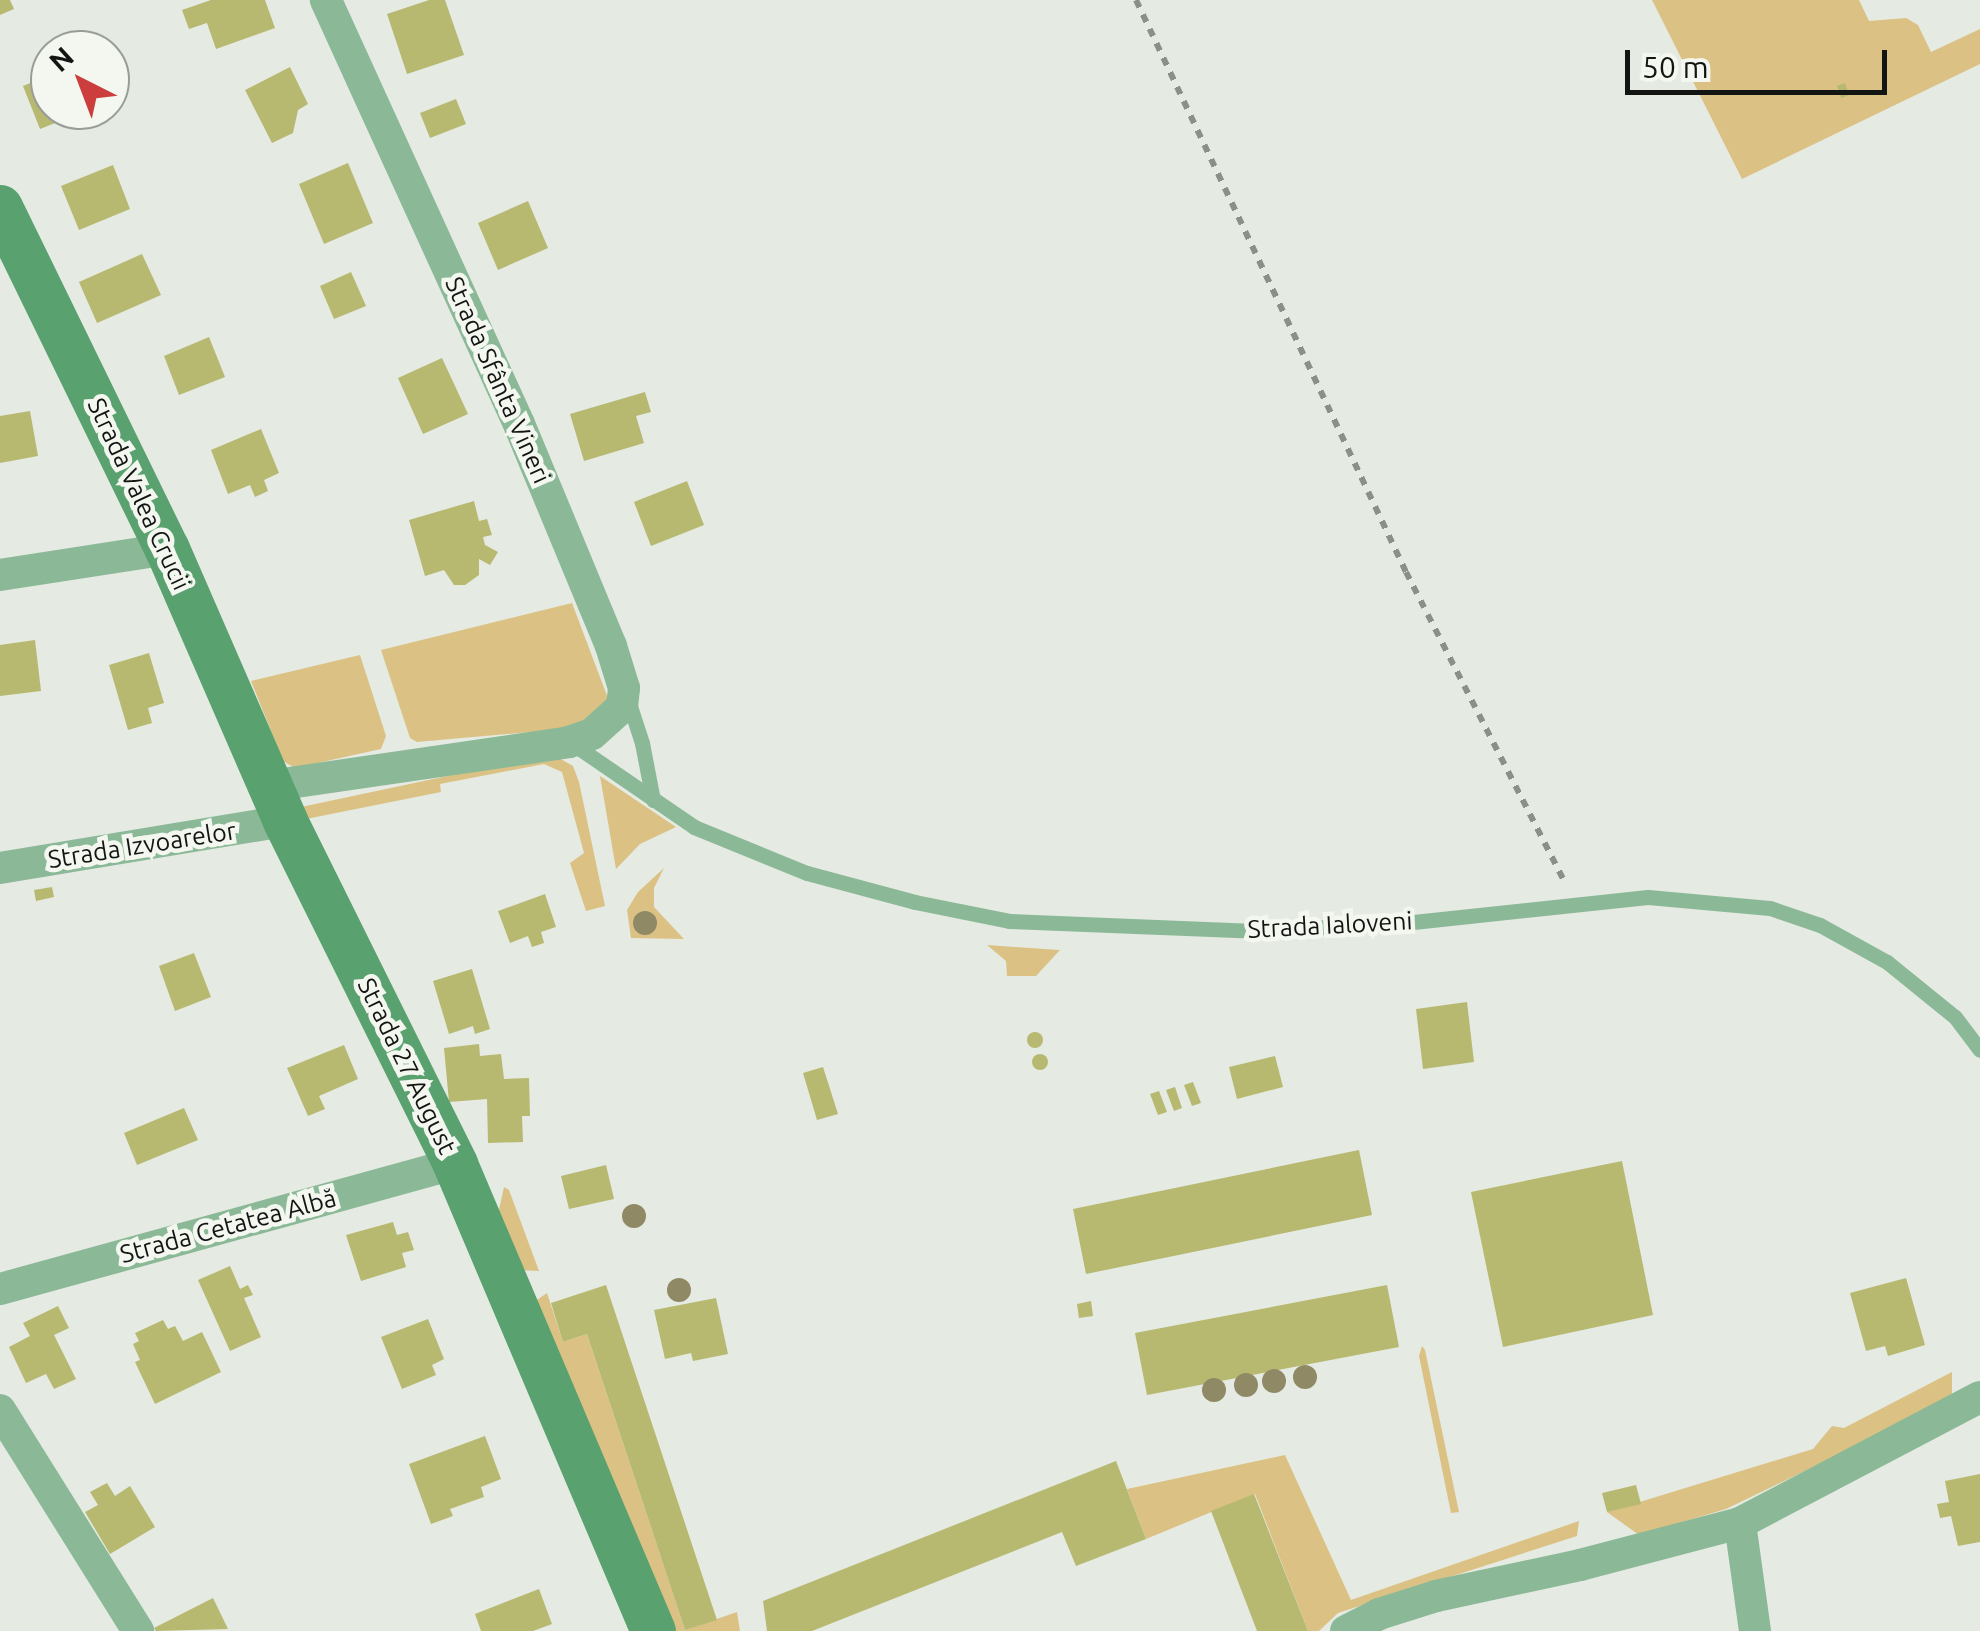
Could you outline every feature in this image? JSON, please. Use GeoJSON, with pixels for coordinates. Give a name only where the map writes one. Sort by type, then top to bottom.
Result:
{"type":"FeatureCollection","features":[{"type":"Feature","properties":{"kind":"street","name":"Strada Sfânta Vineri"},"geometry":{"type":"LineString","coordinates":[[326,0],[519,424],[624,688]]}},
{"type":"Feature","properties":{"kind":"street","name":"Strada Valea Crucii"},"geometry":{"type":"LineString","coordinates":[[1,212],[167,548],[277,804]]}},
{"type":"Feature","properties":{"kind":"street"},"geometry":{"type":"LineString","coordinates":[[0,575],[167,548]]}},
{"type":"Feature","properties":{"kind":"street"},"geometry":{"type":"LineString","coordinates":[[277,804],[569,742],[592,734],[616,716],[622,707],[624,688]]}},
{"type":"Feature","properties":{"kind":"street","name":"Strada Izvoarelor"},"geometry":{"type":"LineString","coordinates":[[0,868],[277,804]]}},
{"type":"Feature","properties":{"kind":"street","name":"Strada 27 August"},"geometry":{"type":"LineString","coordinates":[[277,804],[456,1164],[653,1631]]}},
{"type":"Feature","properties":{"kind":"street","name":"Strada Cetatea Albă"},"geometry":{"type":"LineString","coordinates":[[0,1289],[456,1164]]}},
{"type":"Feature","properties":{"kind":"street"},"geometry":{"type":"LineString","coordinates":[[1346,1631],[1379,1614],[1436,1596],[1580,1566],[1740,1523],[1980,1397]]}},
{"type":"Feature","properties":{"kind":"street"},"geometry":{"type":"LineString","coordinates":[[0,1410],[138,1631]]}},
{"type":"Feature","properties":{"kind":"street"},"geometry":{"type":"LineString","coordinates":[[1740,1523],[1754,1631]]}},
{"type":"Feature","properties":{"kind":"lane"},"geometry":{"type":"LineString","coordinates":[[624,688],[642,743],[653,800]]}},
{"type":"Feature","properties":{"kind":"lane","name":"Strada Ialoveni"},"geometry":{"type":"LineString","coordinates":[[569,742],[694,827],[807,873],[914,902],[1009,921],[1255,931],[1404,922],[1575,902],[1648,898],[1726,900],[1770,908],[1820,925],[1887,962],[1930,994],[1980,1050]]}},
{"type":"Feature","properties":{"kind":"path"},"geometry":{"type":"LineString","coordinates":[[1136,0],[1406,572],[1575,902]]}},
{"type":"Feature","properties":{"kind":"shaded area"},"geometry":{"type":"Polygon","coordinates":[[[1652,0],[1859,0],[1869,21],[1906,18],[1918,25],[1931,52],[1980,29],[1980,64],[1742,179],[1652,0]]]}},
{"type":"Feature","properties":{"kind":"shaded area"},"geometry":{"type":"Polygon","coordinates":[[[572,603],[609,701],[599,715],[565,729],[417,742],[410,738],[381,650],[572,603]]]}},
{"type":"Feature","properties":{"kind":"shaded area"},"geometry":{"type":"Polygon","coordinates":[[[360,655],[386,736],[381,749],[295,768],[283,761],[251,681],[360,655]]]}},
{"type":"Feature","properties":{"kind":"shaded area"},"geometry":{"type":"Polygon","coordinates":[[[552,754],[573,766],[579,782],[605,906],[586,911],[570,863],[584,853],[562,772],[544,764],[440,784],[441,792],[306,819],[301,807],[552,754]]]}},
{"type":"Feature","properties":{"kind":"shaded area"},"geometry":{"type":"Polygon","coordinates":[[[600,776],[676,827],[640,844],[616,869],[600,776]]]}},
{"type":"Feature","properties":{"kind":"shaded area"},"geometry":{"type":"Polygon","coordinates":[[[664,868],[654,888],[654,907],[684,939],[631,938],[627,910],[638,892],[664,868]]]}},
{"type":"Feature","properties":{"kind":"shaded area"},"geometry":{"type":"Polygon","coordinates":[[[987,945],[1060,950],[1036,976],[1007,976],[1006,961],[987,945]]]}},
{"type":"Feature","properties":{"kind":"shaded area"},"geometry":{"type":"Polygon","coordinates":[[[504,1187],[509,1190],[539,1271],[518,1270],[496,1223],[504,1187]]]}},
{"type":"Feature","properties":{"kind":"shaded area"},"geometry":{"type":"Polygon","coordinates":[[[547,1293],[563,1342],[587,1334],[685,1630],[737,1612],[740,1631],[671,1631],[531,1304],[547,1293]]]}},
{"type":"Feature","properties":{"kind":"shaded area"},"geometry":{"type":"Polygon","coordinates":[[[1422,1346],[1459,1512],[1451,1513],[1419,1356],[1422,1346]]]}},
{"type":"Feature","properties":{"kind":"shaded area"},"geometry":{"type":"Polygon","coordinates":[[[1952,1372],[1952,1400],[1726,1509],[1639,1535],[1607,1512],[1813,1449],[1832,1426],[1844,1428],[1952,1372]]]}},
{"type":"Feature","properties":{"kind":"shaded area"},"geometry":{"type":"Polygon","coordinates":[[[1285,1455],[1351,1600],[1579,1521],[1577,1536],[1338,1613],[1319,1631],[1308,1631],[1255,1494],[1146,1539],[1127,1489],[1285,1455]]]}},
{"type":"Feature","properties":{"kind":"building"},"geometry":{"type":"Polygon","coordinates":[[[0,0],[10,0],[14,9],[0,15],[0,0]]]}},
{"type":"Feature","properties":{"kind":"building"},"geometry":{"type":"Polygon","coordinates":[[[211,0],[265,0],[275,28],[216,49],[207,23],[189,29],[182,10],[211,0]]]}},
{"type":"Feature","properties":{"kind":"building"},"geometry":{"type":"Polygon","coordinates":[[[429,0],[445,0],[464,55],[407,74],[387,14],[429,0]]]}},
{"type":"Feature","properties":{"kind":"building"},"geometry":{"type":"Polygon","coordinates":[[[290,67],[308,104],[298,110],[293,133],[272,143],[245,90],[290,67]]]}},
{"type":"Feature","properties":{"kind":"building"},"geometry":{"type":"Polygon","coordinates":[[[30,83],[30,104],[23,86],[30,83]]]}},
{"type":"Feature","properties":{"kind":"building"},"geometry":{"type":"Polygon","coordinates":[[[1845,83],[1849,95],[1841,98],[1837,86],[1845,83]]]}},
{"type":"Feature","properties":{"kind":"building"},"geometry":{"type":"Polygon","coordinates":[[[456,99],[466,124],[430,138],[420,113],[456,99]]]}},
{"type":"Feature","properties":{"kind":"building"},"geometry":{"type":"Polygon","coordinates":[[[348,163],[373,223],[324,244],[299,184],[348,163]]]}},
{"type":"Feature","properties":{"kind":"building"},"geometry":{"type":"Polygon","coordinates":[[[113,165],[130,209],[79,230],[61,186],[113,165]]]}},
{"type":"Feature","properties":{"kind":"building"},"geometry":{"type":"Polygon","coordinates":[[[528,201],[548,248],[498,270],[478,223],[528,201]]]}},
{"type":"Feature","properties":{"kind":"building"},"geometry":{"type":"Polygon","coordinates":[[[142,254],[161,295],[97,323],[79,282],[142,254]]]}},
{"type":"Feature","properties":{"kind":"building"},"geometry":{"type":"Polygon","coordinates":[[[351,272],[366,306],[334,319],[320,286],[351,272]]]}},
{"type":"Feature","properties":{"kind":"building"},"geometry":{"type":"Polygon","coordinates":[[[209,337],[225,377],[179,395],[164,356],[209,337]]]}},
{"type":"Feature","properties":{"kind":"building"},"geometry":{"type":"Polygon","coordinates":[[[442,358],[468,414],[423,434],[398,378],[442,358]]]}},
{"type":"Feature","properties":{"kind":"building"},"geometry":{"type":"Polygon","coordinates":[[[645,392],[651,412],[636,416],[644,443],[584,461],[570,414],[645,392]]]}},
{"type":"Feature","properties":{"kind":"building"},"geometry":{"type":"Polygon","coordinates":[[[30,411],[38,456],[0,463],[0,416],[30,411]]]}},
{"type":"Feature","properties":{"kind":"building"},"geometry":{"type":"Polygon","coordinates":[[[261,429],[279,473],[264,480],[268,491],[255,497],[250,485],[228,494],[211,450],[261,429]]]}},
{"type":"Feature","properties":{"kind":"building"},"geometry":{"type":"Polygon","coordinates":[[[687,481],[704,525],[651,546],[634,502],[687,481]]]}},
{"type":"Feature","properties":{"kind":"building"},"geometry":{"type":"Polygon","coordinates":[[[474,501],[479,521],[487,519],[492,535],[483,537],[485,545],[498,552],[490,565],[479,559],[479,575],[465,585],[454,585],[444,570],[425,576],[409,520],[474,501]]]}},
{"type":"Feature","properties":{"kind":"building"},"geometry":{"type":"Polygon","coordinates":[[[35,640],[41,691],[0,696],[0,645],[35,640]]]}},
{"type":"Feature","properties":{"kind":"building"},"geometry":{"type":"Polygon","coordinates":[[[149,653],[164,703],[148,708],[152,723],[128,730],[109,665],[149,653]]]}},
{"type":"Feature","properties":{"kind":"building"},"geometry":{"type":"Polygon","coordinates":[[[52,887],[54,897],[36,901],[34,890],[52,887]]]}},
{"type":"Feature","properties":{"kind":"building"},"geometry":{"type":"Polygon","coordinates":[[[545,894],[556,927],[541,932],[544,943],[532,947],[528,936],[510,943],[498,911],[545,894]]]}},
{"type":"Feature","properties":{"kind":"building"},"geometry":{"type":"Polygon","coordinates":[[[194,953],[211,997],[175,1011],[159,966],[194,953]]]}},
{"type":"Feature","properties":{"kind":"building"},"geometry":{"type":"Polygon","coordinates":[[[472,969],[490,1029],[475,1034],[473,1026],[449,1034],[433,981],[472,969]]]}},
{"type":"Feature","properties":{"kind":"building"},"geometry":{"type":"Polygon","coordinates":[[[1467,1002],[1474,1062],[1423,1069],[1416,1009],[1467,1002]]]}},
{"type":"Feature","properties":{"kind":"building"},"geometry":{"type":"Polygon","coordinates":[[[1035,1032],[1043,1040],[1035,1048],[1027,1040],[1035,1032]]]}},
{"type":"Feature","properties":{"kind":"building"},"geometry":{"type":"Polygon","coordinates":[[[479,1044],[480,1056],[501,1054],[504,1079],[529,1078],[530,1116],[522,1116],[523,1142],[488,1143],[487,1099],[449,1102],[444,1048],[479,1044]]]}},
{"type":"Feature","properties":{"kind":"building"},"geometry":{"type":"Polygon","coordinates":[[[344,1045],[358,1079],[319,1096],[325,1109],[308,1116],[287,1068],[344,1045]]]}},
{"type":"Feature","properties":{"kind":"building"},"geometry":{"type":"Polygon","coordinates":[[[1040,1054],[1048,1062],[1040,1070],[1032,1062],[1040,1054]]]}},
{"type":"Feature","properties":{"kind":"building"},"geometry":{"type":"Polygon","coordinates":[[[1275,1056],[1283,1087],[1237,1099],[1229,1067],[1275,1056]]]}},
{"type":"Feature","properties":{"kind":"building"},"geometry":{"type":"Polygon","coordinates":[[[823,1067],[838,1114],[817,1120],[803,1073],[823,1067]]]}},
{"type":"Feature","properties":{"kind":"building"},"geometry":{"type":"Polygon","coordinates":[[[1193,1082],[1201,1103],[1192,1106],[1184,1085],[1193,1082]]]}},
{"type":"Feature","properties":{"kind":"building"},"geometry":{"type":"Polygon","coordinates":[[[1175,1087],[1182,1108],[1174,1111],[1166,1090],[1175,1087]]]}},
{"type":"Feature","properties":{"kind":"building"},"geometry":{"type":"Polygon","coordinates":[[[1159,1091],[1167,1112],[1158,1115],[1150,1094],[1159,1091]]]}},
{"type":"Feature","properties":{"kind":"building"},"geometry":{"type":"Polygon","coordinates":[[[184,1108],[198,1140],[137,1165],[124,1133],[184,1108]]]}},
{"type":"Feature","properties":{"kind":"building"},"geometry":{"type":"Polygon","coordinates":[[[1359,1150],[1372,1215],[1086,1274],[1073,1209],[1359,1150]]]}},
{"type":"Feature","properties":{"kind":"building"},"geometry":{"type":"Polygon","coordinates":[[[1622,1161],[1653,1315],[1503,1347],[1471,1192],[1622,1161]]]}},
{"type":"Feature","properties":{"kind":"building"},"geometry":{"type":"Polygon","coordinates":[[[606,1165],[614,1199],[569,1209],[561,1176],[606,1165]]]}},
{"type":"Feature","properties":{"kind":"building"},"geometry":{"type":"Polygon","coordinates":[[[393,1222],[397,1235],[408,1232],[414,1250],[402,1253],[406,1267],[361,1281],[346,1235],[393,1222]]]}},
{"type":"Feature","properties":{"kind":"building"},"geometry":{"type":"Polygon","coordinates":[[[230,1266],[240,1289],[248,1285],[253,1295],[244,1298],[261,1337],[230,1351],[198,1280],[230,1266]]]}},
{"type":"Feature","properties":{"kind":"building"},"geometry":{"type":"Polygon","coordinates":[[[1906,1278],[1925,1345],[1888,1356],[1885,1346],[1866,1351],[1850,1293],[1906,1278]]]}},
{"type":"Feature","properties":{"kind":"building"},"geometry":{"type":"Polygon","coordinates":[[[606,1285],[717,1620],[685,1630],[587,1334],[563,1342],[551,1303],[606,1285]]]}},
{"type":"Feature","properties":{"kind":"building"},"geometry":{"type":"Polygon","coordinates":[[[1387,1285],[1399,1347],[1147,1395],[1135,1333],[1387,1285]]]}},
{"type":"Feature","properties":{"kind":"building"},"geometry":{"type":"Polygon","coordinates":[[[716,1298],[728,1354],[693,1361],[691,1353],[665,1359],[654,1310],[716,1298]]]}},
{"type":"Feature","properties":{"kind":"building"},"geometry":{"type":"Polygon","coordinates":[[[1091,1301],[1093,1316],[1079,1318],[1077,1304],[1091,1301]]]}},
{"type":"Feature","properties":{"kind":"building"},"geometry":{"type":"Polygon","coordinates":[[[58,1306],[69,1328],[54,1335],[76,1379],[54,1389],[46,1374],[26,1383],[9,1347],[30,1336],[23,1323],[58,1306]]]}},
{"type":"Feature","properties":{"kind":"building"},"geometry":{"type":"Polygon","coordinates":[[[428,1319],[444,1359],[432,1365],[436,1375],[402,1389],[381,1337],[428,1319]]]}},
{"type":"Feature","properties":{"kind":"building"},"geometry":{"type":"Polygon","coordinates":[[[163,1320],[168,1329],[175,1326],[183,1341],[202,1332],[221,1372],[155,1404],[135,1362],[140,1360],[133,1344],[139,1341],[135,1333],[163,1320]]]}},
{"type":"Feature","properties":{"kind":"building"},"geometry":{"type":"Polygon","coordinates":[[[485,1436],[501,1479],[481,1487],[484,1497],[450,1509],[453,1516],[431,1524],[409,1464],[485,1436]]]}},
{"type":"Feature","properties":{"kind":"building"},"geometry":{"type":"Polygon","coordinates":[[[1116,1461],[1146,1539],[1076,1566],[1062,1532],[812,1631],[767,1631],[763,1601],[1116,1461]]]}},
{"type":"Feature","properties":{"kind":"building"},"geometry":{"type":"Polygon","coordinates":[[[1980,1474],[1980,1542],[1958,1546],[1951,1516],[1940,1518],[1937,1504],[1949,1502],[1945,1481],[1980,1474]]]}},
{"type":"Feature","properties":{"kind":"building"},"geometry":{"type":"Polygon","coordinates":[[[107,1483],[115,1496],[130,1486],[155,1527],[110,1554],[85,1512],[98,1505],[90,1492],[107,1483]]]}},
{"type":"Feature","properties":{"kind":"building"},"geometry":{"type":"Polygon","coordinates":[[[1636,1485],[1641,1504],[1607,1512],[1602,1493],[1636,1485]]]}},
{"type":"Feature","properties":{"kind":"building"},"geometry":{"type":"Polygon","coordinates":[[[1254,1494],[1308,1631],[1257,1631],[1211,1511],[1254,1494]]]}},
{"type":"Feature","properties":{"kind":"building"},"geometry":{"type":"Polygon","coordinates":[[[539,1589],[552,1624],[533,1631],[481,1631],[475,1614],[539,1589]]]}},
{"type":"Feature","properties":{"kind":"building"},"geometry":{"type":"Polygon","coordinates":[[[213,1598],[228,1629],[154,1628],[213,1598]]]}}]}
